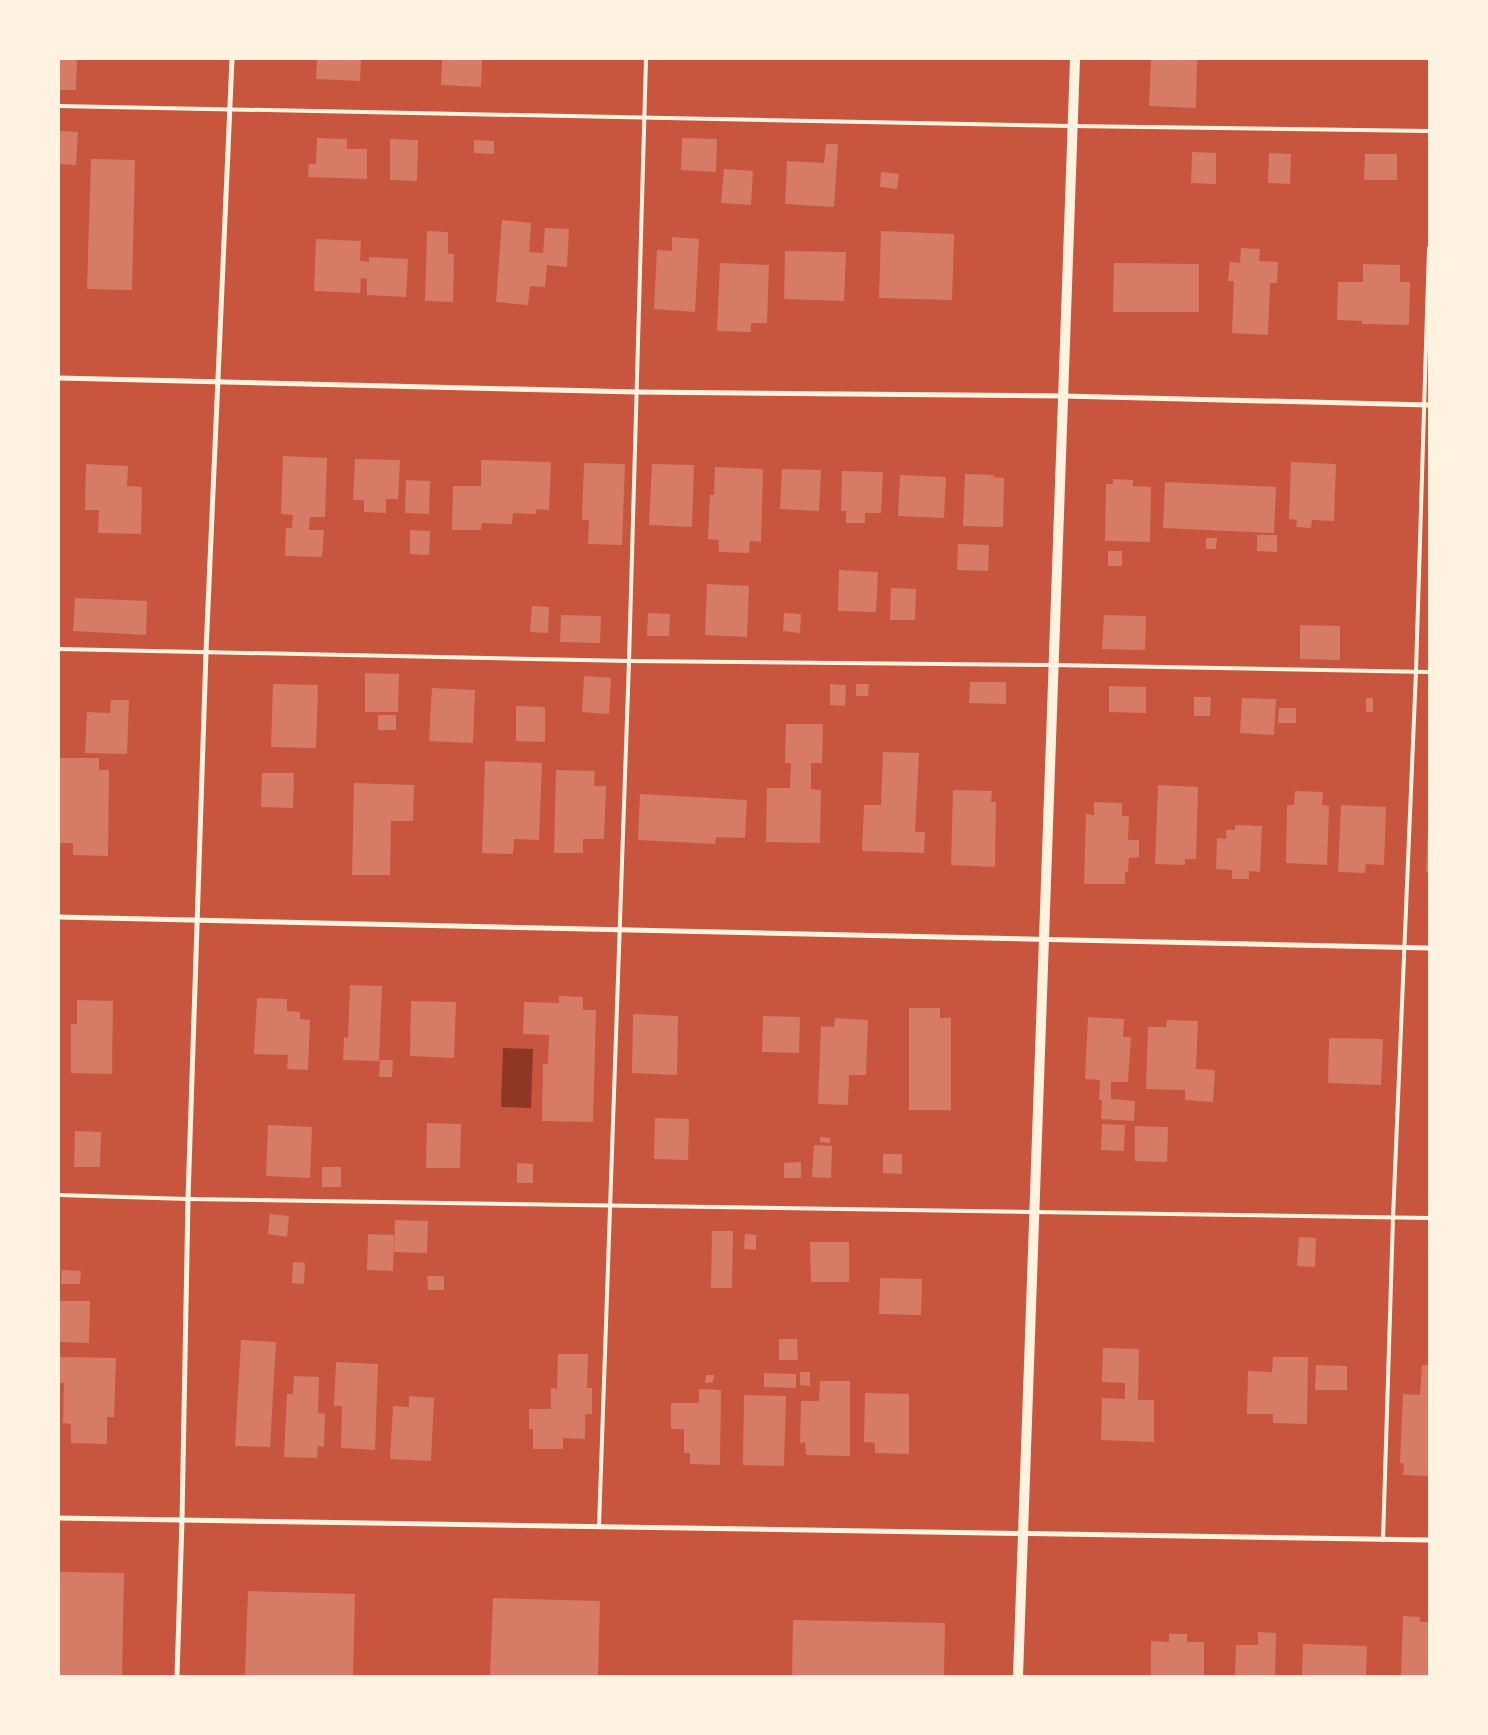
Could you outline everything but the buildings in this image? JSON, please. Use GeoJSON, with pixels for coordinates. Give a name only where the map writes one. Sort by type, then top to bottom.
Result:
{"type":"FeatureCollection","features":[{"type":"Feature","properties":{"kind":"main road"},"geometry":{"type":"LineString","coordinates":[[1018,1676],[1075,59]]}},
{"type":"Feature","properties":{"kind":"street"},"geometry":{"type":"LineString","coordinates":[[177,1676],[188,1199],[206,652],[232,59]]}},
{"type":"Feature","properties":{"kind":"street"},"geometry":{"type":"LineString","coordinates":[[59,378],[637,392],[1064,396],[1426,405]]}},
{"type":"Feature","properties":{"kind":"street"},"geometry":{"type":"LineString","coordinates":[[59,917],[1429,948]]}},
{"type":"Feature","properties":{"kind":"street"},"geometry":{"type":"LineString","coordinates":[[59,1518],[1429,1540]]}},
{"type":"Feature","properties":{"kind":"lane"},"geometry":{"type":"LineString","coordinates":[[598,1526],[629,661],[646,59]]}},
{"type":"Feature","properties":{"kind":"lane"},"geometry":{"type":"LineString","coordinates":[[59,106],[1072,126],[1429,131]]}},
{"type":"Feature","properties":{"kind":"lane"},"geometry":{"type":"LineString","coordinates":[[1383,1540],[1393,1218],[1426,405],[1429,248]]}},
{"type":"Feature","properties":{"kind":"lane"},"geometry":{"type":"LineString","coordinates":[[59,649],[629,661],[1054,665],[1429,672]]}},
{"type":"Feature","properties":{"kind":"lane"},"geometry":{"type":"LineString","coordinates":[[59,1195],[188,1199],[1429,1218]]}},
{"type":"Feature","properties":{"kind":"shaded area"},"geometry":{"type":"Polygon","coordinates":[[[503,1048],[533,1049],[531,1108],[501,1107],[503,1048]]]}}]}
